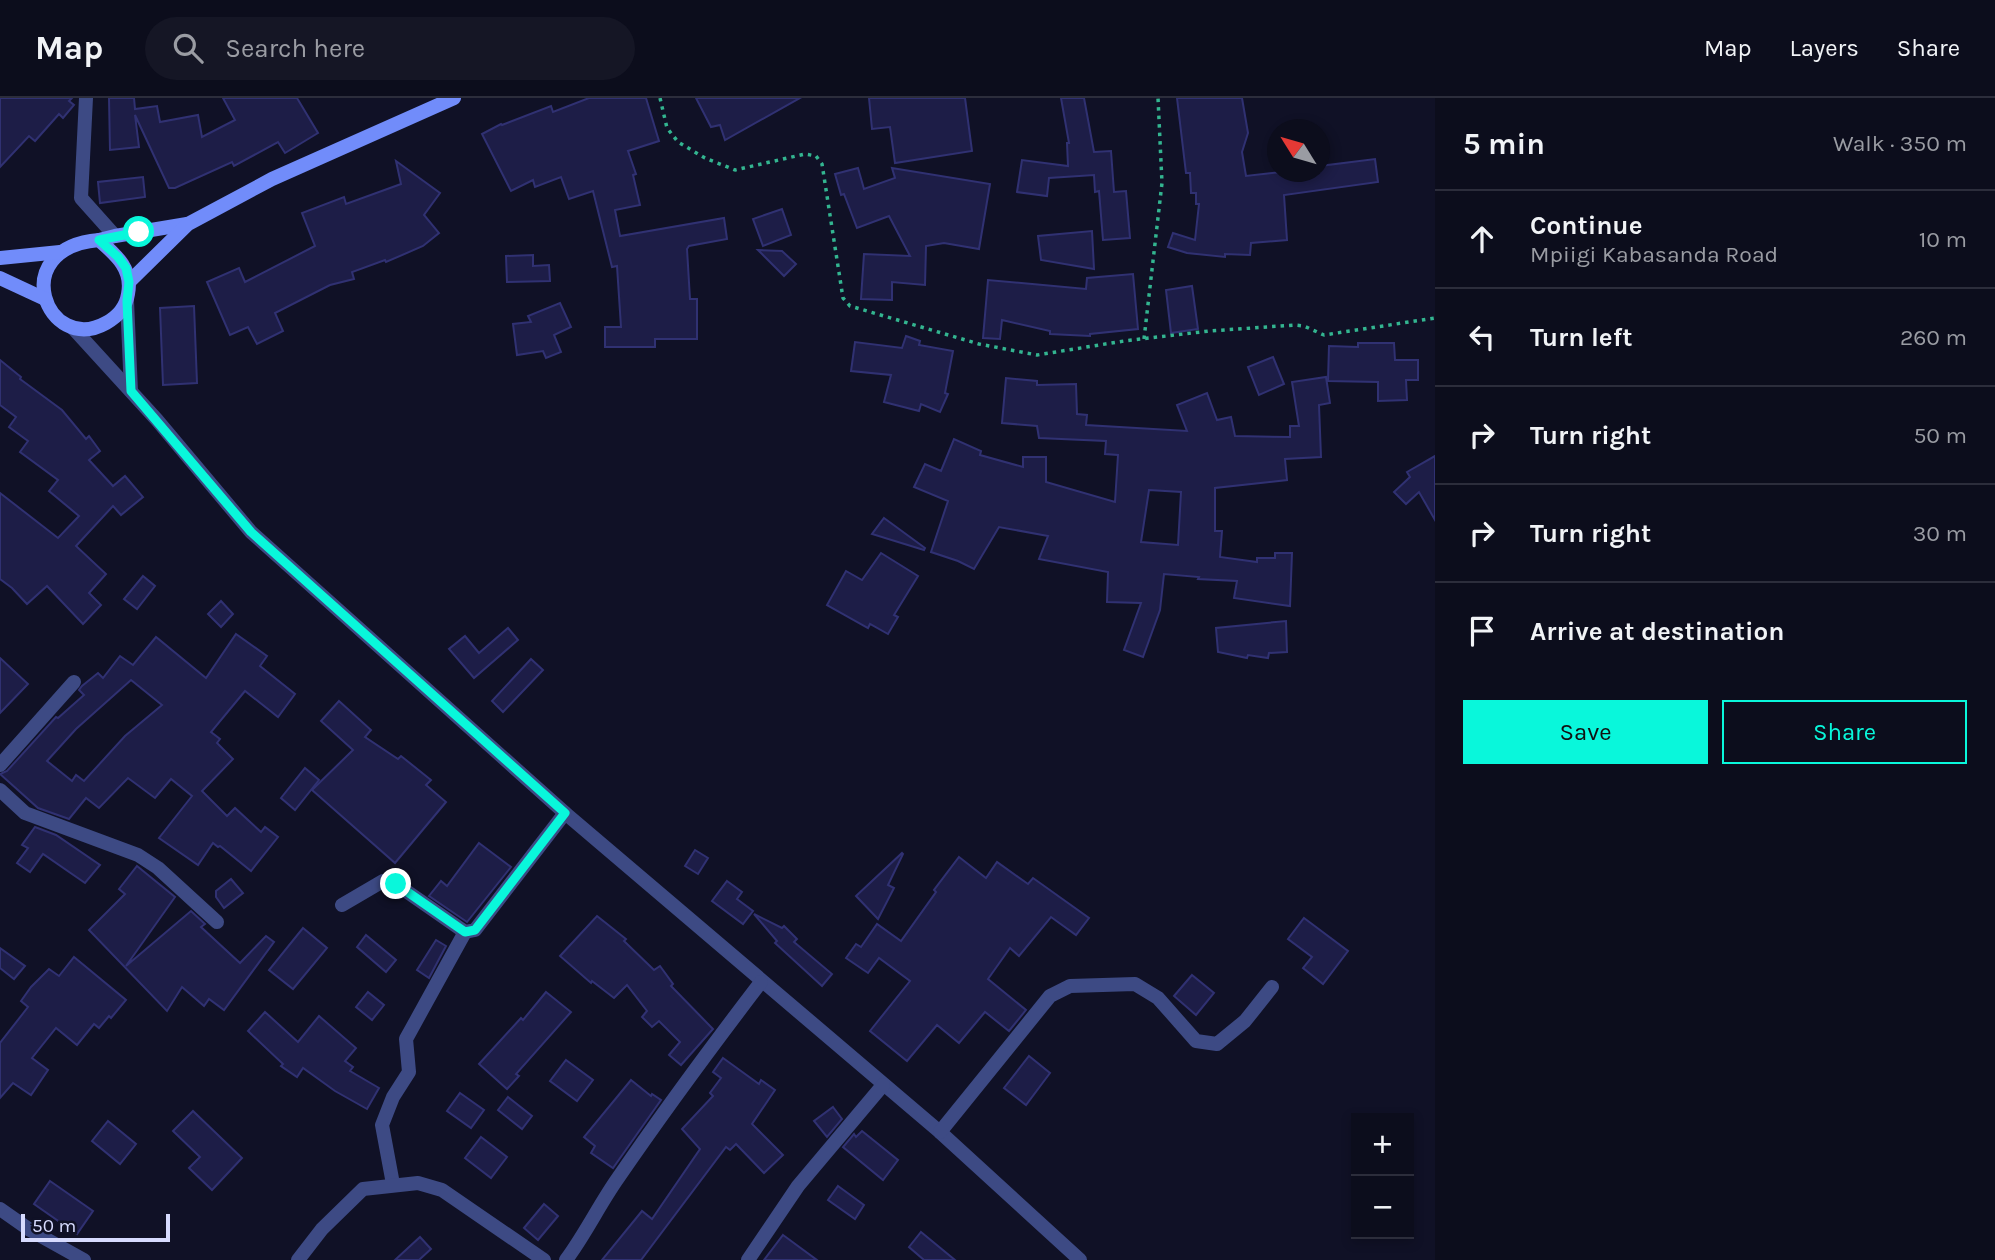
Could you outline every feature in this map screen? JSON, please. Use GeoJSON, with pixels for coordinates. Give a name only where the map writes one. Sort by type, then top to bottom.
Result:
{"type":"FeatureCollection","features":[{"type":"Feature","properties":{"kind":"main road"},"geometry":{"type":"LineString","coordinates":[[129,282],[188,224],[272,179],[454,98]]}},
{"type":"Feature","properties":{"kind":"main road"},"geometry":{"type":"LineString","coordinates":[[45,299],[45,274],[51,262],[76,244],[188,224]]}},
{"type":"Feature","properties":{"kind":"main road"},"geometry":{"type":"LineString","coordinates":[[0,278],[45,299],[60,321],[73,328],[98,327],[116,318],[127,301],[129,282],[126,268],[99,240]]}},
{"type":"Feature","properties":{"kind":"main road"},"geometry":{"type":"LineString","coordinates":[[0,258],[60,253]]}},
{"type":"Feature","properties":{"kind":"street"},"geometry":{"type":"LineString","coordinates":[[86,98],[81,198],[114,236]]}},
{"type":"Feature","properties":{"kind":"street"},"geometry":{"type":"LineString","coordinates":[[127,301],[131,391]]}},
{"type":"Feature","properties":{"kind":"street"},"geometry":{"type":"LineString","coordinates":[[73,328],[131,391],[251,532],[565,813],[940,1132],[1080,1260]]}},
{"type":"Feature","properties":{"kind":"street"},"geometry":{"type":"LineString","coordinates":[[0,765],[74,682]]}},
{"type":"Feature","properties":{"kind":"street"},"geometry":{"type":"LineString","coordinates":[[0,790],[25,813],[138,855],[158,868],[217,922]]}},
{"type":"Feature","properties":{"kind":"street"},"geometry":{"type":"LineString","coordinates":[[342,905],[383,881],[396,884],[465,932],[475,930],[565,813]]}},
{"type":"Feature","properties":{"kind":"street"},"geometry":{"type":"LineString","coordinates":[[393,1184],[382,1125],[393,1097],[409,1072],[406,1040],[465,932]]}},
{"type":"Feature","properties":{"kind":"street"},"geometry":{"type":"LineString","coordinates":[[566,1260],[594,1221],[614,1183],[662,1114],[761,982]]}},
{"type":"Feature","properties":{"kind":"street"},"geometry":{"type":"LineString","coordinates":[[940,1132],[1050,996],[1070,986],[1135,984],[1158,998],[1196,1041],[1217,1044],[1245,1021],[1272,987]]}},
{"type":"Feature","properties":{"kind":"street"},"geometry":{"type":"LineString","coordinates":[[748,1260],[798,1186],[883,1084]]}},
{"type":"Feature","properties":{"kind":"street"},"geometry":{"type":"LineString","coordinates":[[298,1260],[322,1229],[363,1189],[418,1183],[442,1190],[544,1260]]}},
{"type":"Feature","properties":{"kind":"street"},"geometry":{"type":"LineString","coordinates":[[0,1209],[82,1260]]}},
{"type":"Feature","properties":{"kind":"path"},"geometry":{"type":"LineString","coordinates":[[660,98],[667,128],[678,142],[705,158],[735,170],[804,154],[816,156],[822,164],[843,298],[850,306],[979,344],[1037,355],[1209,331],[1295,325],[1324,335],[1435,318]]}},
{"type":"Feature","properties":{"kind":"path"},"geometry":{"type":"LineString","coordinates":[[1144,340],[1162,183],[1158,98]]}},
{"type":"Feature","properties":{"kind":"building"},"geometry":{"type":"Polygon","coordinates":[[[0,98],[72,98],[69,101],[74,105],[63,118],[59,114],[35,141],[29,136],[0,167],[0,98]]]}},
{"type":"Feature","properties":{"kind":"building"},"geometry":{"type":"Polygon","coordinates":[[[109,98],[134,98],[135,109],[157,106],[160,122],[198,115],[202,137],[235,120],[223,98],[297,98],[318,133],[285,153],[278,142],[234,166],[232,162],[175,188],[169,188],[135,115],[139,147],[110,150],[109,98]]]}},
{"type":"Feature","properties":{"kind":"building"},"geometry":{"type":"Polygon","coordinates":[[[589,98],[646,98],[659,141],[628,151],[636,174],[633,175],[640,205],[615,210],[620,236],[724,218],[727,239],[689,246],[687,249],[690,299],[697,299],[697,339],[655,339],[655,347],[605,347],[605,327],[621,327],[617,266],[612,267],[593,191],[569,199],[561,177],[535,187],[533,180],[511,191],[482,134],[501,124],[551,106],[553,112],[589,98]]]}},
{"type":"Feature","properties":{"kind":"building"},"geometry":{"type":"Polygon","coordinates":[[[696,98],[800,98],[725,140],[720,125],[711,127],[696,98]]]}},
{"type":"Feature","properties":{"kind":"building"},"geometry":{"type":"Polygon","coordinates":[[[869,98],[965,98],[972,151],[895,163],[890,127],[872,129],[869,98]]]}},
{"type":"Feature","properties":{"kind":"building"},"geometry":{"type":"Polygon","coordinates":[[[1061,98],[1084,98],[1094,152],[1111,151],[1114,192],[1126,191],[1130,238],[1103,240],[1099,191],[1095,192],[1094,175],[1049,178],[1047,196],[1017,192],[1022,160],[1068,166],[1069,143],[1061,98]]]}},
{"type":"Feature","properties":{"kind":"building"},"geometry":{"type":"Polygon","coordinates":[[[1177,98],[1242,98],[1248,133],[1242,152],[1246,176],[1267,174],[1267,182],[1330,182],[1330,165],[1375,159],[1378,182],[1284,195],[1287,240],[1251,243],[1250,255],[1225,254],[1225,257],[1187,253],[1168,247],[1173,233],[1195,240],[1199,204],[1196,204],[1196,193],[1191,193],[1190,173],[1186,173],[1177,98]]]}},
{"type":"Feature","properties":{"kind":"building"},"geometry":{"type":"Polygon","coordinates":[[[396,161],[440,193],[424,215],[439,233],[423,246],[386,262],[385,260],[352,272],[354,279],[330,285],[275,313],[283,331],[257,344],[248,327],[230,335],[207,282],[239,268],[245,282],[315,246],[302,213],[344,197],[346,204],[401,184],[396,161]]]}},
{"type":"Feature","properties":{"kind":"building"},"geometry":{"type":"Polygon","coordinates":[[[858,168],[864,189],[895,178],[892,168],[990,184],[979,249],[944,243],[926,246],[925,285],[892,282],[892,300],[861,299],[864,254],[910,256],[889,216],[857,228],[844,194],[841,195],[835,174],[858,168]]]}},
{"type":"Feature","properties":{"kind":"building"},"geometry":{"type":"Polygon","coordinates":[[[143,177],[145,197],[100,203],[98,182],[143,177]]]}},
{"type":"Feature","properties":{"kind":"building"},"geometry":{"type":"Polygon","coordinates":[[[782,209],[791,235],[763,246],[753,219],[782,209]]]}},
{"type":"Feature","properties":{"kind":"building"},"geometry":{"type":"Polygon","coordinates":[[[1092,231],[1094,269],[1041,260],[1038,236],[1092,231]]]}},
{"type":"Feature","properties":{"kind":"building"},"geometry":{"type":"Polygon","coordinates":[[[758,250],[782,251],[796,264],[784,276],[758,250]]]}},
{"type":"Feature","properties":{"kind":"building"},"geometry":{"type":"Polygon","coordinates":[[[533,255],[533,266],[549,265],[550,281],[507,282],[506,256],[533,255]]]}},
{"type":"Feature","properties":{"kind":"building"},"geometry":{"type":"Polygon","coordinates":[[[1133,274],[1138,329],[1090,336],[1050,334],[1050,331],[1002,320],[1000,339],[983,338],[988,280],[1086,289],[1087,278],[1133,274]]]}},
{"type":"Feature","properties":{"kind":"building"},"geometry":{"type":"Polygon","coordinates":[[[1192,286],[1198,329],[1171,333],[1166,290],[1192,286]]]}},
{"type":"Feature","properties":{"kind":"building"},"geometry":{"type":"Polygon","coordinates":[[[560,303],[571,327],[554,335],[561,352],[546,358],[543,351],[517,355],[513,324],[531,322],[528,316],[560,303]]]}},
{"type":"Feature","properties":{"kind":"building"},"geometry":{"type":"Polygon","coordinates":[[[194,306],[197,383],[163,385],[160,308],[194,306]]]}},
{"type":"Feature","properties":{"kind":"building"},"geometry":{"type":"Polygon","coordinates":[[[906,336],[920,341],[919,345],[953,351],[945,393],[948,394],[940,412],[921,404],[919,411],[884,402],[891,375],[851,371],[855,342],[902,348],[906,336]]]}},
{"type":"Feature","properties":{"kind":"building"},"geometry":{"type":"Polygon","coordinates":[[[1358,343],[1394,343],[1395,360],[1418,360],[1418,380],[1406,380],[1407,400],[1378,401],[1378,382],[1328,381],[1329,346],[1358,347],[1358,343]]]}},
{"type":"Feature","properties":{"kind":"building"},"geometry":{"type":"Polygon","coordinates":[[[1273,357],[1284,384],[1259,395],[1248,367],[1273,357]]]}},
{"type":"Feature","properties":{"kind":"building"},"geometry":{"type":"Polygon","coordinates":[[[0,360],[21,377],[20,379],[62,410],[86,439],[89,436],[100,451],[89,460],[113,486],[125,476],[143,497],[121,515],[113,506],[76,546],[106,574],[89,593],[101,605],[83,624],[47,586],[27,604],[0,579],[0,493],[58,538],[79,516],[49,491],[58,480],[20,452],[28,441],[9,427],[16,417],[0,405],[0,360]]]}},
{"type":"Feature","properties":{"kind":"building"},"geometry":{"type":"Polygon","coordinates":[[[1326,377],[1330,403],[1319,405],[1321,457],[1285,459],[1287,480],[1215,488],[1215,531],[1222,531],[1220,557],[1257,562],[1257,558],[1275,558],[1275,553],[1292,553],[1290,606],[1234,598],[1237,581],[1164,574],[1160,610],[1143,657],[1124,650],[1141,603],[1107,602],[1108,572],[1039,559],[1048,536],[999,527],[974,569],[931,552],[948,501],[914,487],[925,464],[941,471],[954,439],[981,451],[980,455],[1023,467],[1023,457],[1046,457],[1046,482],[1115,502],[1118,455],[1105,454],[1106,441],[1039,438],[1037,426],[1002,423],[1006,378],[1037,381],[1037,385],[1076,384],[1077,414],[1087,415],[1086,425],[1187,431],[1177,405],[1207,393],[1217,420],[1231,417],[1235,436],[1290,437],[1290,426],[1299,426],[1292,382],[1326,377]],[[1149,490],[1141,542],[1178,545],[1181,492],[1149,490]]]}},
{"type":"Feature","properties":{"kind":"building"},"geometry":{"type":"Polygon","coordinates":[[[1435,456],[1435,520],[1419,492],[1406,504],[1394,492],[1410,477],[1407,472],[1435,456]]]}},
{"type":"Feature","properties":{"kind":"building"},"geometry":{"type":"Polygon","coordinates":[[[884,518],[925,548],[924,550],[872,534],[884,518]]]}},
{"type":"Feature","properties":{"kind":"building"},"geometry":{"type":"Polygon","coordinates":[[[881,553],[918,576],[894,615],[898,617],[888,634],[870,624],[868,628],[827,605],[846,571],[862,580],[881,553]]]}},
{"type":"Feature","properties":{"kind":"building"},"geometry":{"type":"Polygon","coordinates":[[[143,576],[155,586],[137,609],[124,599],[143,576]]]}},
{"type":"Feature","properties":{"kind":"building"},"geometry":{"type":"Polygon","coordinates":[[[221,601],[233,614],[221,627],[208,614],[221,601]]]}},
{"type":"Feature","properties":{"kind":"building"},"geometry":{"type":"Polygon","coordinates":[[[1286,621],[1287,652],[1269,653],[1268,658],[1248,655],[1247,658],[1218,652],[1216,628],[1286,621]]]}},
{"type":"Feature","properties":{"kind":"building"},"geometry":{"type":"Polygon","coordinates":[[[508,628],[518,640],[474,678],[449,649],[465,636],[479,653],[508,628]]]}},
{"type":"Feature","properties":{"kind":"building"},"geometry":{"type":"Polygon","coordinates":[[[236,634],[267,656],[260,666],[295,694],[278,717],[245,691],[211,732],[220,739],[217,743],[233,759],[202,791],[227,816],[235,808],[261,832],[265,827],[278,837],[251,871],[213,843],[198,865],[159,838],[192,796],[171,779],[155,798],[128,778],[99,808],[86,798],[69,819],[38,808],[0,774],[7,771],[56,717],[84,695],[79,690],[82,686],[98,673],[103,678],[120,656],[133,665],[156,637],[206,678],[236,634]],[[131,680],[76,729],[47,761],[72,781],[76,775],[84,781],[125,736],[162,705],[131,680]]]}},
{"type":"Feature","properties":{"kind":"building"},"geometry":{"type":"Polygon","coordinates":[[[0,658],[28,684],[0,713],[0,658]]]}},
{"type":"Feature","properties":{"kind":"building"},"geometry":{"type":"Polygon","coordinates":[[[531,659],[543,670],[503,712],[492,701],[531,659]]]}},
{"type":"Feature","properties":{"kind":"building"},"geometry":{"type":"Polygon","coordinates":[[[339,701],[371,730],[365,737],[398,759],[401,756],[431,780],[426,785],[446,802],[395,863],[312,790],[353,750],[321,721],[339,701]]]}},
{"type":"Feature","properties":{"kind":"building"},"geometry":{"type":"Polygon","coordinates":[[[305,768],[319,780],[295,810],[281,798],[305,768]]]}},
{"type":"Feature","properties":{"kind":"building"},"geometry":{"type":"Polygon","coordinates":[[[35,827],[56,835],[100,865],[85,883],[43,854],[30,872],[17,863],[28,848],[22,845],[35,827]]]}},
{"type":"Feature","properties":{"kind":"building"},"geometry":{"type":"Polygon","coordinates":[[[479,843],[511,867],[467,922],[429,896],[441,881],[447,886],[479,843]]]}},
{"type":"Feature","properties":{"kind":"building"},"geometry":{"type":"Polygon","coordinates":[[[695,850],[708,858],[698,874],[685,866],[695,850]]]}},
{"type":"Feature","properties":{"kind":"building"},"geometry":{"type":"Polygon","coordinates":[[[902,853],[888,885],[894,888],[878,919],[856,896],[902,853]]]}},
{"type":"Feature","properties":{"kind":"building"},"geometry":{"type":"Polygon","coordinates":[[[959,857],[986,878],[997,862],[1028,884],[1033,878],[1089,918],[1076,935],[1051,917],[1019,956],[1010,948],[988,979],[1026,1010],[1009,1031],[985,1012],[959,1043],[937,1025],[907,1061],[870,1031],[910,981],[879,958],[868,973],[846,958],[856,944],[861,947],[877,924],[901,941],[959,857]]]}},
{"type":"Feature","properties":{"kind":"building"},"geometry":{"type":"Polygon","coordinates":[[[137,866],[175,897],[126,966],[191,911],[205,924],[201,927],[240,963],[266,936],[274,942],[224,1010],[209,999],[204,1006],[182,987],[167,1011],[89,930],[125,894],[119,889],[137,866]]]}},
{"type":"Feature","properties":{"kind":"building"},"geometry":{"type":"Polygon","coordinates":[[[231,879],[243,893],[224,908],[216,897],[216,891],[231,879]]]}},
{"type":"Feature","properties":{"kind":"building"},"geometry":{"type":"Polygon","coordinates":[[[727,881],[742,892],[737,899],[753,911],[743,924],[712,901],[727,881]]]}},
{"type":"Feature","properties":{"kind":"building"},"geometry":{"type":"Polygon","coordinates":[[[754,914],[782,928],[784,926],[797,939],[794,942],[832,974],[822,986],[775,943],[777,941],[754,914]]]}},
{"type":"Feature","properties":{"kind":"building"},"geometry":{"type":"Polygon","coordinates":[[[597,916],[626,939],[624,941],[654,970],[660,966],[673,984],[671,986],[713,1029],[681,1065],[669,1055],[680,1042],[659,1021],[652,1027],[642,1017],[647,1011],[627,985],[614,998],[592,981],[591,983],[560,956],[597,916]]]}},
{"type":"Feature","properties":{"kind":"building"},"geometry":{"type":"Polygon","coordinates":[[[1304,918],[1348,951],[1323,984],[1303,968],[1312,957],[1288,939],[1304,918]]]}},
{"type":"Feature","properties":{"kind":"building"},"geometry":{"type":"Polygon","coordinates":[[[303,928],[327,948],[293,989],[269,970],[303,928]]]}},
{"type":"Feature","properties":{"kind":"building"},"geometry":{"type":"Polygon","coordinates":[[[366,935],[396,960],[386,972],[357,947],[366,935]]]}},
{"type":"Feature","properties":{"kind":"building"},"geometry":{"type":"Polygon","coordinates":[[[436,940],[446,946],[429,978],[417,970],[436,940]]]}},
{"type":"Feature","properties":{"kind":"building"},"geometry":{"type":"Polygon","coordinates":[[[0,948],[25,966],[14,979],[0,968],[0,948]]]}},
{"type":"Feature","properties":{"kind":"building"},"geometry":{"type":"Polygon","coordinates":[[[74,957],[126,1000],[99,1028],[94,1024],[77,1045],[56,1028],[32,1058],[48,1070],[31,1095],[13,1083],[0,1098],[0,1043],[28,1007],[21,1001],[49,969],[59,976],[74,957]]]}},
{"type":"Feature","properties":{"kind":"building"},"geometry":{"type":"Polygon","coordinates":[[[1192,975],[1214,993],[1196,1015],[1174,996],[1192,975]]]}},
{"type":"Feature","properties":{"kind":"building"},"geometry":{"type":"Polygon","coordinates":[[[368,992],[384,1005],[372,1020],[356,1007],[368,992]]]}},
{"type":"Feature","properties":{"kind":"building"},"geometry":{"type":"Polygon","coordinates":[[[546,992],[571,1012],[516,1074],[519,1076],[507,1089],[479,1064],[521,1018],[523,1020],[546,992]]]}},
{"type":"Feature","properties":{"kind":"building"},"geometry":{"type":"Polygon","coordinates":[[[265,1012],[298,1042],[319,1016],[356,1048],[345,1061],[353,1067],[350,1071],[379,1088],[367,1109],[335,1091],[303,1068],[297,1077],[281,1066],[283,1064],[248,1031],[265,1012]]]}},
{"type":"Feature","properties":{"kind":"building"},"geometry":{"type":"Polygon","coordinates":[[[1029,1056],[1050,1073],[1026,1105],[1004,1088],[1029,1056]]]}},
{"type":"Feature","properties":{"kind":"building"},"geometry":{"type":"Polygon","coordinates":[[[723,1058],[759,1084],[761,1080],[775,1090],[752,1124],[783,1155],[764,1173],[736,1144],[730,1150],[726,1147],[641,1260],[602,1260],[642,1211],[652,1219],[700,1149],[682,1129],[713,1096],[710,1093],[721,1078],[713,1072],[723,1058]]]}},
{"type":"Feature","properties":{"kind":"building"},"geometry":{"type":"Polygon","coordinates":[[[566,1060],[593,1080],[577,1101],[550,1081],[566,1060]]]}},
{"type":"Feature","properties":{"kind":"building"},"geometry":{"type":"Polygon","coordinates":[[[631,1080],[651,1096],[652,1094],[661,1100],[613,1168],[591,1153],[595,1146],[584,1137],[631,1080]]]}},
{"type":"Feature","properties":{"kind":"building"},"geometry":{"type":"Polygon","coordinates":[[[460,1093],[484,1110],[471,1128],[447,1111],[460,1093]]]}},
{"type":"Feature","properties":{"kind":"building"},"geometry":{"type":"Polygon","coordinates":[[[508,1097],[532,1116],[522,1129],[498,1110],[508,1097]]]}},
{"type":"Feature","properties":{"kind":"building"},"geometry":{"type":"Polygon","coordinates":[[[833,1107],[842,1119],[827,1137],[814,1121],[833,1107]]]}},
{"type":"Feature","properties":{"kind":"building"},"geometry":{"type":"Polygon","coordinates":[[[193,1111],[242,1158],[212,1190],[189,1168],[200,1157],[173,1131],[193,1111]]]}},
{"type":"Feature","properties":{"kind":"building"},"geometry":{"type":"Polygon","coordinates":[[[108,1121],[136,1144],[120,1164],[92,1141],[108,1121]]]}},
{"type":"Feature","properties":{"kind":"building"},"geometry":{"type":"Polygon","coordinates":[[[862,1131],[898,1160],[883,1180],[843,1147],[854,1134],[856,1137],[862,1131]]]}},
{"type":"Feature","properties":{"kind":"building"},"geometry":{"type":"Polygon","coordinates":[[[481,1137],[507,1157],[491,1178],[465,1158],[481,1137]]]}},
{"type":"Feature","properties":{"kind":"building"},"geometry":{"type":"Polygon","coordinates":[[[50,1181],[93,1211],[77,1234],[34,1204],[50,1181]]]}},
{"type":"Feature","properties":{"kind":"building"},"geometry":{"type":"Polygon","coordinates":[[[838,1186],[864,1205],[855,1219],[828,1200],[838,1186]]]}},
{"type":"Feature","properties":{"kind":"building"},"geometry":{"type":"Polygon","coordinates":[[[544,1204],[558,1216],[538,1240],[524,1228],[544,1204]]]}},
{"type":"Feature","properties":{"kind":"building"},"geometry":{"type":"Polygon","coordinates":[[[921,1232],[955,1260],[924,1260],[909,1247],[921,1232]]]}},
{"type":"Feature","properties":{"kind":"building"},"geometry":{"type":"Polygon","coordinates":[[[783,1235],[817,1260],[764,1260],[783,1235]]]}},
{"type":"Feature","properties":{"kind":"building"},"geometry":{"type":"Polygon","coordinates":[[[420,1237],[431,1249],[419,1260],[395,1260],[420,1237]]]}},
{"type":"Feature","properties":{"kind":"route"},"geometry":{"type":"LineString","coordinates":[[139,232],[99,240],[126,268],[129,282],[127,301],[131,391],[251,532],[565,813],[475,930],[465,932],[396,884]]}}]}
